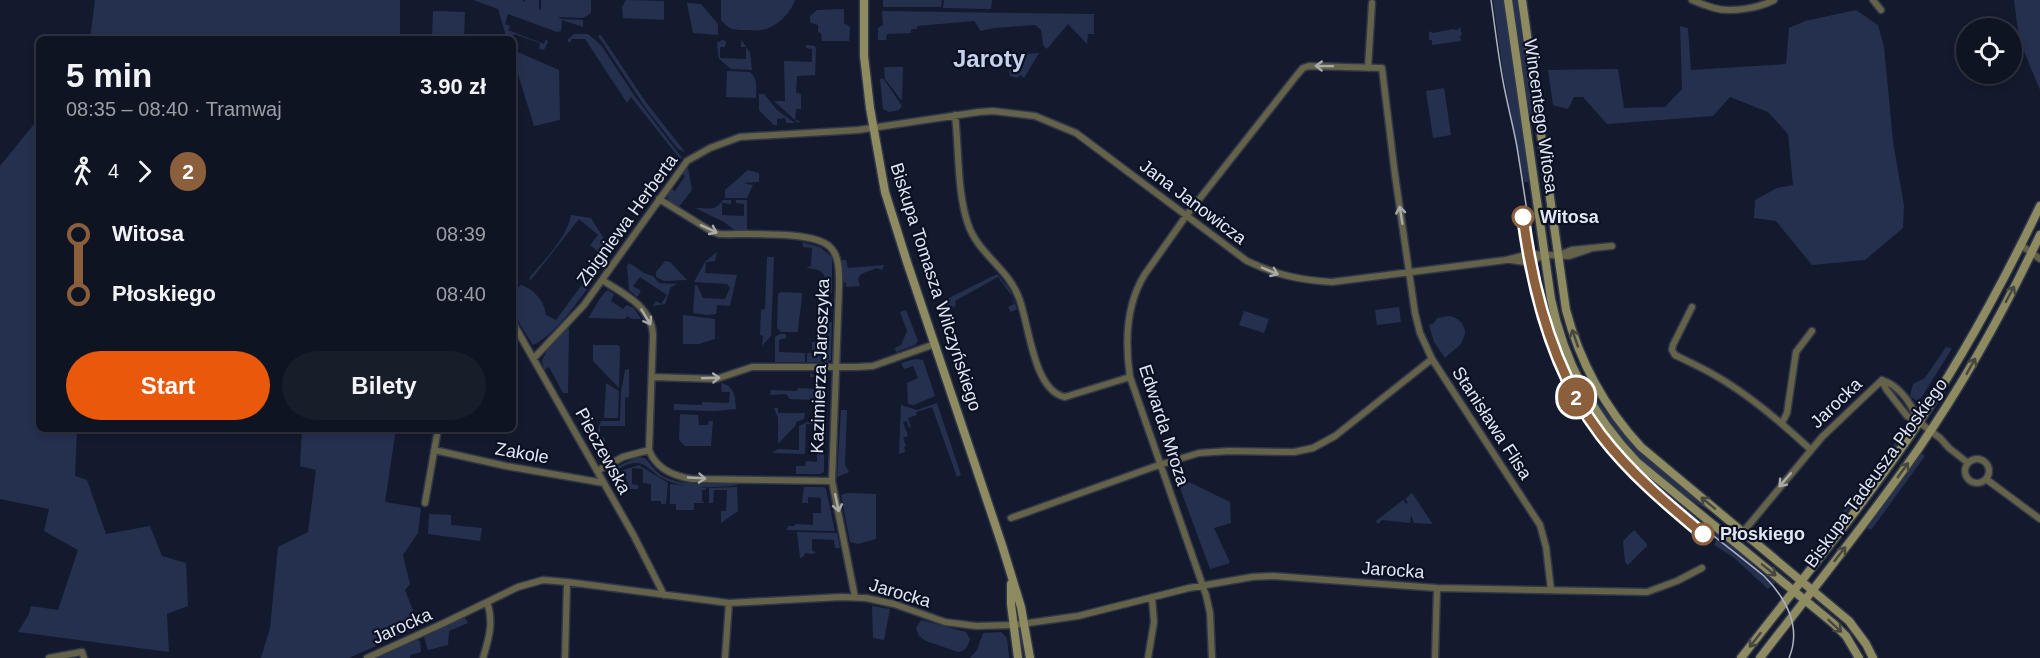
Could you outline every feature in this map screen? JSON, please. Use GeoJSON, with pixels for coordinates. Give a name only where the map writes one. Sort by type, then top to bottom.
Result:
{"type":"FeatureCollection","features":[{"type":"Feature","properties":{"kind":"main road","name":"Biskupa Tomasza Wilczyńskiego"},"geometry":{"type":"LineString","coordinates":[[864,0],[864,56],[873,128],[892,218],[1002,545],[1025,624],[1030,658]]}},
{"type":"Feature","properties":{"kind":"main road","name":"Wincentego Witosa"},"geometry":{"type":"LineString","coordinates":[[1508,0],[1551,299],[1561,341],[1571,367],[1594,410],[1637,462],[1805,599],[1846,636],[1859,658]]}},
{"type":"Feature","properties":{"kind":"main road","name":"Wincentego Witosa"},"geometry":{"type":"LineString","coordinates":[[1522,0],[1566,310],[1574,337],[1594,384],[1614,416],[1641,447],[1849,621],[1873,658]]}},
{"type":"Feature","properties":{"kind":"main road","name":"Biskupa Tadeusza Płoskiego"},"geometry":{"type":"LineString","coordinates":[[1741,658],[1864,500],[1919,422],[1962,353],[2040,206]]}},
{"type":"Feature","properties":{"kind":"main road","name":"Biskupa Tadeusza Płoskiego"},"geometry":{"type":"LineString","coordinates":[[1760,658],[1876,508],[1930,432],[1967,374],[2040,235]]}},
{"type":"Feature","properties":{"kind":"main road","name":"Biskupa Tomasza Wilczyńskiego"},"geometry":{"type":"LineString","coordinates":[[1011,578],[1011,604],[1018,658]]}},
{"type":"Feature","properties":{"kind":"street"},"geometry":{"type":"LineString","coordinates":[[1692,0],[1716,9],[1731,9],[1774,0]]}},
{"type":"Feature","properties":{"kind":"street"},"geometry":{"type":"LineString","coordinates":[[1873,0],[1881,10]]}},
{"type":"Feature","properties":{"kind":"street"},"geometry":{"type":"LineString","coordinates":[[1372,3],[1368,68],[1382,68],[1410,273]]}},
{"type":"Feature","properties":{"kind":"street","name":"Edwarda Mroza"},"geometry":{"type":"LineString","coordinates":[[1212,658],[1210,613],[1130,377],[1127,332],[1131,311],[1140,282],[1186,216],[1303,68],[1319,65],[1368,68]]}},
{"type":"Feature","properties":{"kind":"street","name":"Jana Janowicza"},"geometry":{"type":"LineString","coordinates":[[873,128],[993,111],[1035,116],[1076,133],[1247,261],[1279,275],[1305,281],[1332,282],[1506,260],[1525,262],[1572,250],[1612,246]]}},
{"type":"Feature","properties":{"kind":"street"},"geometry":{"type":"LineString","coordinates":[[955,115],[963,204],[967,222],[981,250],[1013,284],[1020,300],[1034,356],[1050,386],[1059,396],[1065,397],[1130,377]]}},
{"type":"Feature","properties":{"kind":"street","name":"Zbigniewa Herberta"},"geometry":{"type":"LineString","coordinates":[[534,358],[576,314],[687,161],[724,142],[740,137],[873,128]]}},
{"type":"Feature","properties":{"kind":"street","name":"Kazimierza Jaroszyka"},"geometry":{"type":"LineString","coordinates":[[659,199],[703,227],[719,234],[802,236],[819,239],[831,247],[836,256],[839,272],[832,481],[855,597]]}},
{"type":"Feature","properties":{"kind":"street"},"geometry":{"type":"LineString","coordinates":[[2021,244],[2040,259]]}},
{"type":"Feature","properties":{"kind":"street","name":"Stanisława Flisa"},"geometry":{"type":"LineString","coordinates":[[1410,273],[1420,333],[1432,359],[1540,525],[1546,547],[1551,590]]}},
{"type":"Feature","properties":{"kind":"street"},"geometry":{"type":"LineString","coordinates":[[602,280],[630,298],[649,319],[653,331],[649,450],[655,462],[662,468],[682,477],[832,481]]}},
{"type":"Feature","properties":{"kind":"street"},"geometry":{"type":"LineString","coordinates":[[1692,307],[1673,345],[1672,350],[1675,356],[1734,387],[1782,423],[1811,450]]}},
{"type":"Feature","properties":{"kind":"street","name":"Pieczewska"},"geometry":{"type":"LineString","coordinates":[[516,328],[654,573],[664,595]]}},
{"type":"Feature","properties":{"kind":"street"},"geometry":{"type":"LineString","coordinates":[[1782,423],[1787,413],[1796,352],[1812,331]]}},
{"type":"Feature","properties":{"kind":"street"},"geometry":{"type":"LineString","coordinates":[[652,377],[716,379],[753,367],[873,366],[934,344]]}},
{"type":"Feature","properties":{"kind":"street"},"geometry":{"type":"LineString","coordinates":[[1011,518],[1159,465],[1211,451],[1294,452],[1313,448],[1335,436],[1432,359]]}},
{"type":"Feature","properties":{"kind":"street","name":"Jarocka"},"geometry":{"type":"LineString","coordinates":[[1743,532],[1811,450],[1882,380],[1891,383],[1913,408],[1919,422]]}},
{"type":"Feature","properties":{"kind":"street"},"geometry":{"type":"LineString","coordinates":[[1919,422],[1930,432],[1937,443],[1968,463]]}},
{"type":"Feature","properties":{"kind":"street"},"geometry":{"type":"LineString","coordinates":[[425,503],[437,432]]}},
{"type":"Feature","properties":{"kind":"street","name":"Zakole"},"geometry":{"type":"LineString","coordinates":[[434,450],[506,466],[604,483]]}},
{"type":"Feature","properties":{"kind":"street"},"geometry":{"type":"LineString","coordinates":[[597,471],[623,457],[649,450]]}},
{"type":"Feature","properties":{"kind":"street"},"geometry":{"type":"LineString","coordinates":[[1978,459],[1984,462],[1989,472],[1986,478],[1980,482],[1970,481],[1965,471],[1968,463],[1978,459]]}},
{"type":"Feature","properties":{"kind":"street"},"geometry":{"type":"LineString","coordinates":[[1986,478],[2040,519]]}},
{"type":"Feature","properties":{"kind":"street","name":"Jarocka"},"geometry":{"type":"LineString","coordinates":[[367,658],[508,591],[534,581],[567,582],[729,603],[855,597],[879,599],[960,625],[1014,625],[1078,616],[1238,578],[1273,576],[1437,588],[1647,592],[1677,581],[1702,567]]}},
{"type":"Feature","properties":{"kind":"street"},"geometry":{"type":"LineString","coordinates":[[565,658],[567,582]]}},
{"type":"Feature","properties":{"kind":"street","name":"Jarocka"},"geometry":{"type":"LineString","coordinates":[[1435,658],[1437,588]]}},
{"type":"Feature","properties":{"kind":"street"},"geometry":{"type":"LineString","coordinates":[[1148,658],[1154,622],[1152,598]]}},
{"type":"Feature","properties":{"kind":"street"},"geometry":{"type":"LineString","coordinates":[[483,658],[491,631],[487,602]]}},
{"type":"Feature","properties":{"kind":"street"},"geometry":{"type":"LineString","coordinates":[[725,658],[729,603]]}},
{"type":"Feature","properties":{"kind":"street"},"geometry":{"type":"LineString","coordinates":[[49,658],[82,652],[84,658]]}},
{"type":"Feature","properties":{"kind":"shaded area"},"geometry":{"type":"Polygon","coordinates":[[[95,0],[400,0],[400,36],[90,36],[95,0]]]}},
{"type":"Feature","properties":{"kind":"shaded area"},"geometry":{"type":"Polygon","coordinates":[[[473,0],[522,0],[524,2],[525,0],[539,0],[541,10],[541,0],[591,0],[591,13],[583,18],[558,17],[583,20],[583,27],[562,20],[561,31],[557,32],[508,14],[505,24],[510,26],[508,30],[544,44],[546,39],[548,42],[544,50],[539,49],[540,43],[514,34],[506,36],[498,9],[473,0]]]}},
{"type":"Feature","properties":{"kind":"shaded area"},"geometry":{"type":"Polygon","coordinates":[[[626,0],[664,1],[664,20],[623,18],[622,7],[626,0]]]}},
{"type":"Feature","properties":{"kind":"shaded area"},"geometry":{"type":"Polygon","coordinates":[[[721,0],[795,0],[786,15],[777,23],[767,29],[755,30],[729,28],[721,20],[721,0]]]}},
{"type":"Feature","properties":{"kind":"shaded area"},"geometry":{"type":"Polygon","coordinates":[[[883,0],[942,0],[941,7],[883,7],[883,0]]]}},
{"type":"Feature","properties":{"kind":"shaded area"},"geometry":{"type":"Polygon","coordinates":[[[944,0],[992,0],[991,9],[943,8],[944,0]]]}},
{"type":"Feature","properties":{"kind":"shaded area"},"geometry":{"type":"Polygon","coordinates":[[[1493,0],[1504,0],[1528,182],[1524,182],[1503,73],[1493,0]]]}},
{"type":"Feature","properties":{"kind":"shaded area"},"geometry":{"type":"Polygon","coordinates":[[[1513,0],[1517,0],[1535,124],[1533,125],[1526,94],[1513,0]]]}},
{"type":"Feature","properties":{"kind":"shaded area"},"geometry":{"type":"Polygon","coordinates":[[[2014,0],[2040,0],[2040,90],[2022,46],[2022,18],[2016,18],[2014,0]]]}},
{"type":"Feature","properties":{"kind":"shaded area"},"geometry":{"type":"Polygon","coordinates":[[[687,3],[701,4],[718,24],[718,35],[693,33],[687,3]]]}},
{"type":"Feature","properties":{"kind":"shaded area"},"geometry":{"type":"Polygon","coordinates":[[[844,9],[844,23],[850,27],[849,41],[822,41],[818,25],[810,22],[810,16],[817,10],[844,9]]]}},
{"type":"Feature","properties":{"kind":"shaded area"},"geometry":{"type":"Polygon","coordinates":[[[1856,10],[1878,25],[1884,47],[1893,141],[1904,206],[1903,228],[1865,260],[1812,265],[1776,221],[1754,218],[1755,200],[1777,188],[1793,185],[1788,134],[1768,112],[1730,97],[1713,116],[1607,124],[1583,97],[1574,97],[1568,109],[1553,105],[1548,70],[1618,69],[1624,108],[1665,107],[1682,89],[1680,26],[1688,28],[1691,70],[1786,64],[1789,28],[1805,21],[1856,10]]]}},
{"type":"Feature","properties":{"kind":"shaded area"},"geometry":{"type":"Polygon","coordinates":[[[433,11],[465,12],[464,36],[432,36],[433,11]]]}},
{"type":"Feature","properties":{"kind":"shaded area"},"geometry":{"type":"Polygon","coordinates":[[[882,11],[1094,14],[1094,34],[1088,34],[1087,44],[1068,24],[1047,49],[1043,45],[1041,30],[1035,25],[980,31],[974,21],[917,26],[917,29],[911,29],[911,33],[887,34],[886,40],[878,40],[878,28],[883,25],[882,11]]]}},
{"type":"Feature","properties":{"kind":"shaded area"},"geometry":{"type":"Polygon","coordinates":[[[1460,27],[1461,41],[1432,45],[1432,40],[1429,40],[1429,31],[1433,33],[1457,30],[1460,27]]]}},
{"type":"Feature","properties":{"kind":"shaded area"},"geometry":{"type":"Polygon","coordinates":[[[574,34],[588,34],[601,45],[634,95],[682,158],[680,159],[631,97],[627,103],[585,39],[571,39],[571,42],[568,42],[574,34]]]}},
{"type":"Feature","properties":{"kind":"shaded area"},"geometry":{"type":"Polygon","coordinates":[[[601,35],[645,101],[685,152],[678,149],[647,110],[598,36],[601,35]]]}},
{"type":"Feature","properties":{"kind":"shaded area"},"geometry":{"type":"Polygon","coordinates":[[[722,40],[726,41],[725,47],[720,47],[720,58],[746,59],[746,47],[741,47],[741,41],[743,42],[750,53],[752,70],[731,69],[719,59],[717,43],[722,40]]]}},
{"type":"Feature","properties":{"kind":"shaded area"},"geometry":{"type":"Polygon","coordinates":[[[806,45],[815,46],[816,49],[815,75],[797,76],[796,93],[801,94],[801,109],[796,109],[795,120],[800,121],[798,123],[774,101],[785,101],[784,61],[812,62],[812,49],[806,48],[806,45]]]}},
{"type":"Feature","properties":{"kind":"shaded area"},"geometry":{"type":"Polygon","coordinates":[[[516,51],[559,70],[560,120],[534,126],[516,68],[516,51]]]}},
{"type":"Feature","properties":{"kind":"shaded area"},"geometry":{"type":"Polygon","coordinates":[[[1039,53],[1024,78],[1020,75],[1017,78],[1010,76],[1008,61],[1012,55],[1039,53]]]}},
{"type":"Feature","properties":{"kind":"shaded area"},"geometry":{"type":"Polygon","coordinates":[[[884,67],[903,67],[902,101],[885,79],[884,67]]]}},
{"type":"Feature","properties":{"kind":"shaded area"},"geometry":{"type":"Polygon","coordinates":[[[727,71],[750,72],[755,81],[756,98],[726,97],[727,71]]]}},
{"type":"Feature","properties":{"kind":"shaded area"},"geometry":{"type":"Polygon","coordinates":[[[883,78],[902,106],[899,110],[889,112],[883,109],[880,79],[883,78]]]}},
{"type":"Feature","properties":{"kind":"shaded area"},"geometry":{"type":"Polygon","coordinates":[[[1444,88],[1451,135],[1433,138],[1426,91],[1444,88]]]}},
{"type":"Feature","properties":{"kind":"shaded area"},"geometry":{"type":"Polygon","coordinates":[[[759,94],[764,94],[777,110],[795,123],[786,123],[785,118],[777,119],[777,125],[774,125],[759,110],[759,94]]]}},
{"type":"Feature","properties":{"kind":"shaded area"},"geometry":{"type":"Polygon","coordinates":[[[36,122],[36,432],[77,432],[75,476],[87,480],[106,534],[150,526],[162,556],[186,563],[188,606],[167,614],[169,652],[18,632],[31,606],[58,610],[78,550],[44,531],[49,509],[0,499],[0,166],[36,122]]]}},
{"type":"Feature","properties":{"kind":"shaded area"},"geometry":{"type":"Polygon","coordinates":[[[688,167],[692,190],[678,208],[668,200],[667,194],[670,188],[675,191],[685,176],[681,173],[688,167]]]}},
{"type":"Feature","properties":{"kind":"shaded area"},"geometry":{"type":"Polygon","coordinates":[[[748,170],[759,173],[759,182],[743,183],[753,185],[747,198],[725,198],[725,190],[748,170]]]}},
{"type":"Feature","properties":{"kind":"shaded area"},"geometry":{"type":"Polygon","coordinates":[[[723,200],[731,200],[731,204],[722,203],[722,215],[744,216],[744,204],[736,203],[736,200],[747,200],[747,234],[740,234],[724,222],[695,208],[714,208],[723,200]]]}},
{"type":"Feature","properties":{"kind":"shaded area"},"geometry":{"type":"Polygon","coordinates":[[[571,215],[591,218],[603,237],[610,257],[564,319],[543,339],[533,345],[516,318],[516,289],[521,285],[534,293],[541,301],[546,315],[556,320],[603,256],[590,245],[598,235],[579,219],[530,281],[530,277],[549,256],[569,224],[571,215]]]}},
{"type":"Feature","properties":{"kind":"shaded area"},"geometry":{"type":"Polygon","coordinates":[[[802,242],[820,247],[832,257],[832,293],[826,292],[826,281],[821,271],[806,268],[811,266],[812,248],[803,247],[802,242]]]}},
{"type":"Feature","properties":{"kind":"shaded area"},"geometry":{"type":"Polygon","coordinates":[[[717,252],[715,261],[706,262],[705,273],[737,275],[730,306],[717,305],[716,314],[693,313],[695,285],[703,298],[725,299],[730,288],[727,284],[694,282],[705,262],[717,252]]]}},
{"type":"Feature","properties":{"kind":"shaded area"},"geometry":{"type":"Polygon","coordinates":[[[767,257],[774,257],[771,336],[762,346],[761,310],[765,309],[767,257]]]}},
{"type":"Feature","properties":{"kind":"shaded area"},"geometry":{"type":"Polygon","coordinates":[[[842,260],[846,260],[848,268],[884,265],[882,270],[877,268],[861,274],[858,279],[860,286],[846,287],[846,283],[842,282],[842,260]]]}},
{"type":"Feature","properties":{"kind":"shaded area"},"geometry":{"type":"Polygon","coordinates":[[[665,261],[670,262],[687,280],[664,281],[656,277],[656,272],[665,261]]]}},
{"type":"Feature","properties":{"kind":"shaded area"},"geometry":{"type":"Polygon","coordinates":[[[629,263],[653,276],[659,283],[677,284],[671,287],[665,304],[653,306],[656,301],[661,304],[667,295],[640,277],[633,286],[641,291],[637,297],[629,290],[627,266],[629,263]]]}},
{"type":"Feature","properties":{"kind":"shaded area"},"geometry":{"type":"Polygon","coordinates":[[[997,274],[1010,290],[1017,309],[1011,312],[1008,307],[1014,304],[1012,296],[998,277],[955,301],[954,307],[947,305],[945,300],[997,274]]]}},
{"type":"Feature","properties":{"kind":"shaded area"},"geometry":{"type":"Polygon","coordinates":[[[608,290],[614,294],[611,301],[623,309],[627,305],[634,308],[641,319],[632,319],[627,316],[625,319],[588,318],[608,290]]]}},
{"type":"Feature","properties":{"kind":"shaded area"},"geometry":{"type":"Polygon","coordinates":[[[781,292],[802,293],[798,332],[781,332],[777,328],[778,294],[781,292]]]}},
{"type":"Feature","properties":{"kind":"shaded area"},"geometry":{"type":"Polygon","coordinates":[[[1399,307],[1401,322],[1377,325],[1375,310],[1399,307]]]}},
{"type":"Feature","properties":{"kind":"shaded area"},"geometry":{"type":"Polygon","coordinates":[[[906,310],[918,341],[915,345],[896,352],[895,348],[901,345],[907,331],[900,312],[906,310]]]}},
{"type":"Feature","properties":{"kind":"shaded area"},"geometry":{"type":"Polygon","coordinates":[[[1244,311],[1269,319],[1264,333],[1239,325],[1244,311]]]}},
{"type":"Feature","properties":{"kind":"shaded area"},"geometry":{"type":"Polygon","coordinates":[[[683,315],[715,319],[715,339],[699,344],[683,344],[683,315]]]}},
{"type":"Feature","properties":{"kind":"shaded area"},"geometry":{"type":"Polygon","coordinates":[[[1448,316],[1460,321],[1465,334],[1461,344],[1445,358],[1434,342],[1429,325],[1437,318],[1448,316]]]}},
{"type":"Feature","properties":{"kind":"shaded area"},"geometry":{"type":"Polygon","coordinates":[[[818,322],[822,322],[821,344],[823,322],[832,322],[831,360],[824,363],[828,354],[821,354],[821,362],[807,362],[807,353],[812,353],[812,342],[818,342],[818,322]]]}},
{"type":"Feature","properties":{"kind":"shaded area"},"geometry":{"type":"Polygon","coordinates":[[[566,329],[569,329],[568,393],[563,393],[549,367],[544,370],[542,360],[548,349],[566,329]]]}},
{"type":"Feature","properties":{"kind":"shaded area"},"geometry":{"type":"Polygon","coordinates":[[[786,334],[786,338],[779,340],[779,352],[805,353],[805,362],[775,362],[775,337],[786,334]]]}},
{"type":"Feature","properties":{"kind":"shaded area"},"geometry":{"type":"Polygon","coordinates":[[[593,345],[618,345],[620,347],[619,388],[593,361],[593,345]]]}},
{"type":"Feature","properties":{"kind":"shaded area"},"geometry":{"type":"Polygon","coordinates":[[[1946,347],[1951,350],[1917,401],[1910,396],[1913,384],[1925,378],[1946,347]]]}},
{"type":"Feature","properties":{"kind":"shaded area"},"geometry":{"type":"Polygon","coordinates":[[[915,359],[923,360],[935,396],[914,405],[908,404],[907,383],[918,378],[913,366],[904,369],[901,363],[915,359]]]}},
{"type":"Feature","properties":{"kind":"shaded area"},"geometry":{"type":"Polygon","coordinates":[[[629,369],[629,397],[625,398],[625,426],[600,426],[600,437],[605,438],[605,445],[602,444],[598,433],[601,421],[620,421],[621,392],[625,370],[629,369]]]}},
{"type":"Feature","properties":{"kind":"shaded area"},"geometry":{"type":"Polygon","coordinates":[[[810,373],[819,377],[817,388],[818,377],[810,377],[810,373]]]}},
{"type":"Feature","properties":{"kind":"shaded area"},"geometry":{"type":"Polygon","coordinates":[[[1581,373],[1593,394],[1622,432],[1656,465],[1711,512],[1676,490],[1638,456],[1604,417],[1579,374],[1581,373]]]}},
{"type":"Feature","properties":{"kind":"shaded area"},"geometry":{"type":"Polygon","coordinates":[[[606,383],[619,391],[618,418],[604,418],[606,383]]]}},
{"type":"Feature","properties":{"kind":"shaded area"},"geometry":{"type":"Polygon","coordinates":[[[721,383],[732,389],[736,409],[674,410],[674,404],[729,403],[730,392],[722,392],[721,383]]]}},
{"type":"Feature","properties":{"kind":"shaded area"},"geometry":{"type":"Polygon","coordinates":[[[817,389],[815,400],[790,399],[786,394],[770,395],[771,390],[817,389]]]}},
{"type":"Feature","properties":{"kind":"shaded area"},"geometry":{"type":"Polygon","coordinates":[[[937,403],[961,475],[957,477],[932,407],[916,412],[917,415],[908,418],[911,427],[909,428],[907,421],[903,422],[908,436],[903,438],[906,446],[904,447],[905,452],[899,454],[901,405],[917,410],[937,403]]]}},
{"type":"Feature","properties":{"kind":"shaded area"},"geometry":{"type":"Polygon","coordinates":[[[774,408],[778,408],[778,413],[805,413],[804,419],[796,422],[796,425],[778,444],[778,418],[774,408]]]}},
{"type":"Feature","properties":{"kind":"shaded area"},"geometry":{"type":"Polygon","coordinates":[[[841,410],[847,410],[845,465],[849,472],[837,477],[841,410]]]}},
{"type":"Feature","properties":{"kind":"shaded area"},"geometry":{"type":"Polygon","coordinates":[[[680,414],[698,415],[699,425],[708,425],[709,421],[713,421],[711,446],[685,446],[679,440],[680,414]]]}},
{"type":"Feature","properties":{"kind":"shaded area"},"geometry":{"type":"Polygon","coordinates":[[[826,414],[826,434],[817,434],[817,424],[806,424],[805,454],[772,453],[778,449],[799,450],[799,426],[826,414]]]}},
{"type":"Feature","properties":{"kind":"shaded area"},"geometry":{"type":"Polygon","coordinates":[[[302,432],[396,432],[385,502],[421,508],[418,533],[403,555],[410,584],[405,590],[416,618],[426,616],[429,622],[349,658],[261,658],[270,628],[278,547],[308,532],[316,470],[300,466],[302,432]]]}},
{"type":"Feature","properties":{"kind":"shaded area"},"geometry":{"type":"Polygon","coordinates":[[[1898,439],[1901,440],[1883,467],[1807,560],[1898,439]]]}},
{"type":"Feature","properties":{"kind":"shaded area"},"geometry":{"type":"Polygon","coordinates":[[[817,453],[824,453],[824,472],[796,474],[796,466],[805,466],[806,461],[817,462],[817,453]]]}},
{"type":"Feature","properties":{"kind":"shaded area"},"geometry":{"type":"Polygon","coordinates":[[[1921,453],[1925,456],[1871,530],[1867,528],[1921,453]]]}},
{"type":"Feature","properties":{"kind":"shaded area"},"geometry":{"type":"Polygon","coordinates":[[[638,457],[645,458],[661,475],[679,482],[737,483],[738,485],[709,487],[680,485],[662,478],[645,465],[638,463],[627,465],[612,474],[611,469],[638,457]]]}},
{"type":"Feature","properties":{"kind":"shaded area"},"geometry":{"type":"Polygon","coordinates":[[[639,465],[668,483],[666,504],[661,504],[661,501],[651,501],[651,484],[643,483],[643,469],[632,468],[632,484],[638,485],[638,489],[630,489],[623,470],[639,465]]]}},
{"type":"Feature","properties":{"kind":"shaded area"},"geometry":{"type":"Polygon","coordinates":[[[1642,472],[1775,583],[1768,589],[1733,557],[1714,545],[1717,539],[1683,512],[1682,514],[1712,539],[1711,542],[1670,509],[1675,501],[1642,472]]]}},
{"type":"Feature","properties":{"kind":"shaded area"},"geometry":{"type":"Polygon","coordinates":[[[1189,482],[1230,502],[1231,523],[1214,528],[1230,563],[1210,569],[1180,488],[1189,482]]]}},
{"type":"Feature","properties":{"kind":"shaded area"},"geometry":{"type":"Polygon","coordinates":[[[670,484],[706,488],[702,490],[702,501],[705,503],[694,503],[694,510],[676,510],[676,504],[670,504],[670,484]]]}},
{"type":"Feature","properties":{"kind":"shaded area"},"geometry":{"type":"Polygon","coordinates":[[[737,487],[738,511],[721,523],[721,511],[726,511],[727,490],[714,490],[713,503],[709,503],[709,488],[737,487]]]}},
{"type":"Feature","properties":{"kind":"shaded area"},"geometry":{"type":"Polygon","coordinates":[[[804,487],[824,487],[826,489],[835,531],[787,530],[788,526],[795,526],[795,524],[813,525],[813,513],[821,513],[821,498],[808,497],[808,503],[802,503],[804,487]]]}},
{"type":"Feature","properties":{"kind":"shaded area"},"geometry":{"type":"Polygon","coordinates":[[[1412,493],[1431,524],[1414,523],[1411,515],[1410,523],[1382,520],[1378,524],[1376,521],[1403,500],[1406,504],[1408,502],[1405,499],[1412,493]]]}},
{"type":"Feature","properties":{"kind":"shaded area"},"geometry":{"type":"Polygon","coordinates":[[[876,494],[876,539],[858,544],[850,542],[841,495],[876,494]]]}},
{"type":"Feature","properties":{"kind":"shaded area"},"geometry":{"type":"Polygon","coordinates":[[[429,514],[451,515],[451,525],[482,528],[480,541],[428,534],[429,514]]]}},
{"type":"Feature","properties":{"kind":"shaded area"},"geometry":{"type":"Polygon","coordinates":[[[1634,530],[1647,546],[1628,565],[1625,562],[1623,541],[1634,530]]]}},
{"type":"Feature","properties":{"kind":"shaded area"},"geometry":{"type":"Polygon","coordinates":[[[797,532],[837,533],[840,548],[835,548],[834,540],[812,539],[812,551],[816,552],[805,553],[800,558],[797,532]]]}},
{"type":"Feature","properties":{"kind":"shaded area"},"geometry":{"type":"Polygon","coordinates":[[[872,606],[890,609],[884,640],[873,638],[872,606]]]}},
{"type":"Feature","properties":{"kind":"shaded area"},"geometry":{"type":"Polygon","coordinates":[[[464,616],[468,623],[449,631],[448,645],[428,650],[424,637],[464,616]]]}},
{"type":"Feature","properties":{"kind":"shaded area"},"geometry":{"type":"Polygon","coordinates":[[[921,620],[966,632],[970,639],[967,646],[963,651],[958,652],[926,641],[919,636],[916,628],[921,620]]]}},
{"type":"Feature","properties":{"kind":"shaded area"},"geometry":{"type":"Polygon","coordinates":[[[1001,632],[1007,638],[1009,658],[970,658],[977,650],[983,633],[1001,632]]]}},
{"type":"Feature","properties":{"kind":"shaded area"},"geometry":{"type":"Polygon","coordinates":[[[417,640],[420,641],[421,652],[410,655],[410,658],[378,658],[417,640]]]}},
{"type":"Feature","properties":{"kind":"tram line"},"geometry":{"type":"LineString","coordinates":[[1491,0],[1501,71],[1517,147],[1536,262],[1554,336],[1568,371],[1586,406],[1624,457],[1682,511],[1764,576],[1779,594],[1793,624],[1793,646],[1789,658]]}},
{"type":"Feature","properties":{"kind":"tram line","name":"2"},"geometry":{"type":"LineString","coordinates":[[1523,217],[1535,285],[1563,370],[1577,398],[1597,430],[1621,459],[1676,512],[1703,534]]}},
{"type":"Feature","properties":{"kind":"place","name":"Witosa"},"geometry":{"type":"Point","coordinates":[1523,217]}},
{"type":"Feature","properties":{"kind":"place","name":"Płoskiego"},"geometry":{"type":"Point","coordinates":[1703,534]}},
{"type":"Feature","properties":{"kind":"district","name":"Jaroty"},"geometry":{"type":"Point","coordinates":[989,59]}}]}
